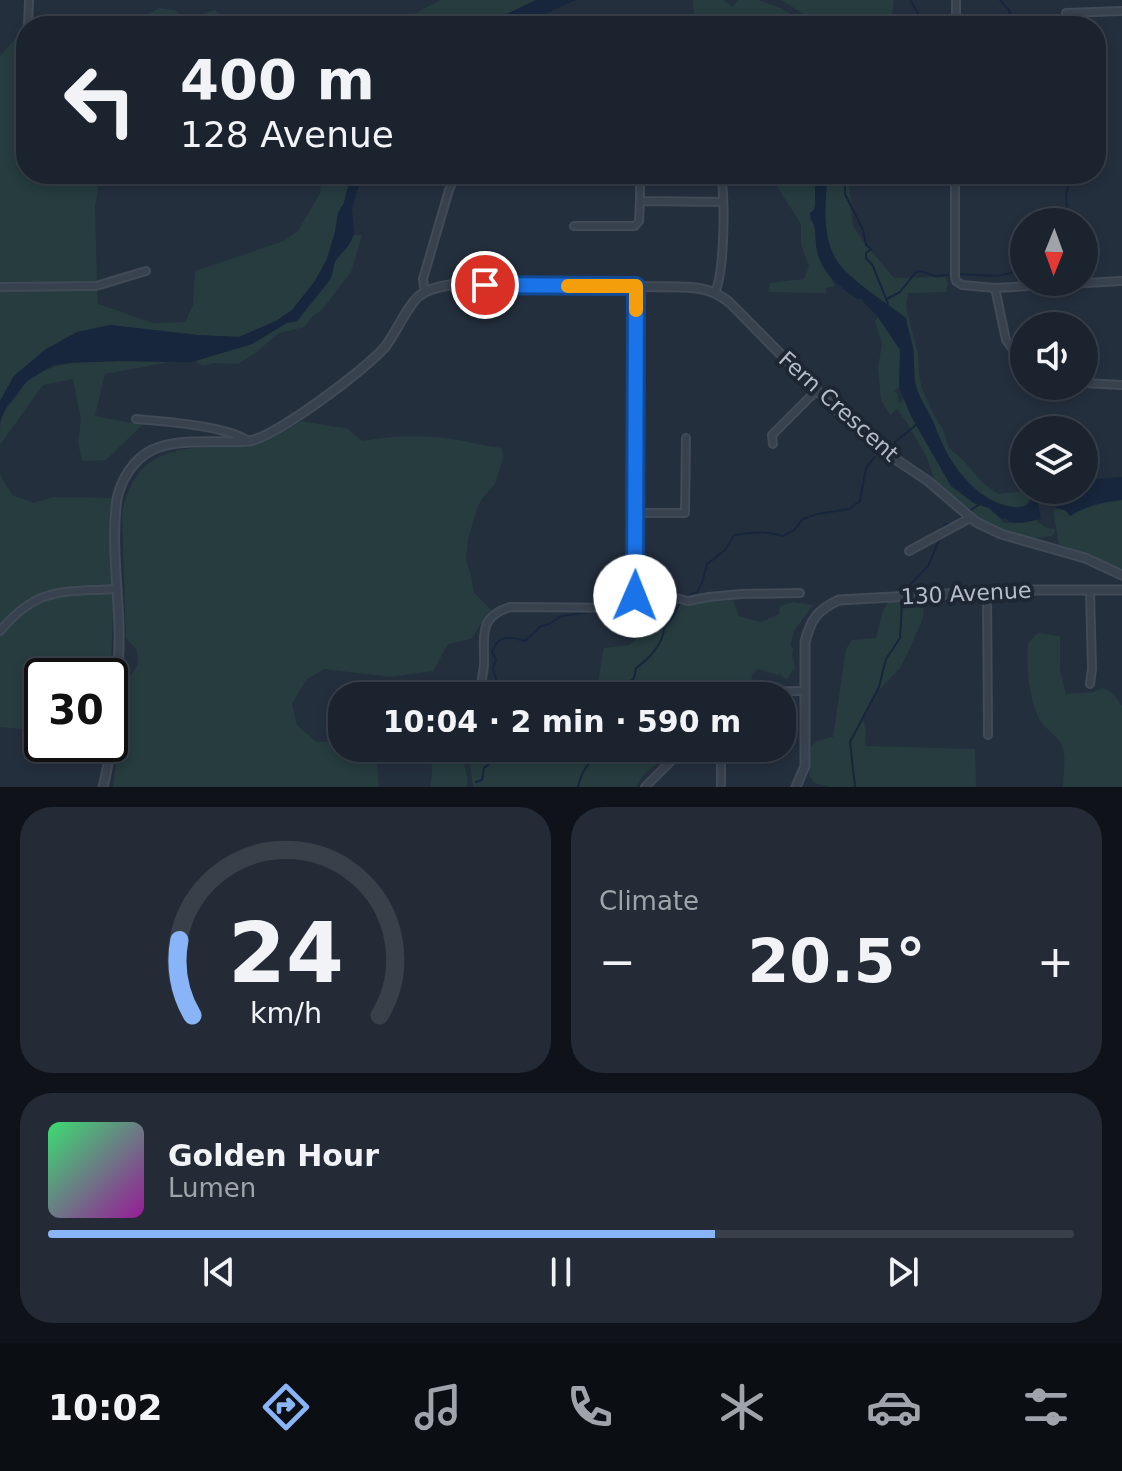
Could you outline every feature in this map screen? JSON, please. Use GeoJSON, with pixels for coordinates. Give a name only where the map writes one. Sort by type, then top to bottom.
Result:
{"type":"FeatureCollection","features":[{"type":"Feature","properties":{"kind":"street"},"geometry":{"type":"LineString","coordinates":[[1066,13],[1122,11]]}},
{"type":"Feature","properties":{"kind":"street"},"geometry":{"type":"LineString","coordinates":[[425,292],[423,279],[452,184]]}},
{"type":"Feature","properties":{"kind":"street"},"geometry":{"type":"LineString","coordinates":[[574,226],[635,226],[639,221],[640,184]]}},
{"type":"Feature","properties":{"kind":"street"},"geometry":{"type":"LineString","coordinates":[[103,787],[111,752],[118,668],[118,496],[128,472],[137,461],[151,451],[169,445],[249,441],[265,436],[296,418],[361,368],[384,348],[414,302],[437,287],[460,284],[694,287],[715,293],[720,279],[722,184]]}},
{"type":"Feature","properties":{"kind":"street"},"geometry":{"type":"LineString","coordinates":[[955,184],[955,277],[962,285],[995,288],[1122,281]]}},
{"type":"Feature","properties":{"kind":"street"},"geometry":{"type":"LineString","coordinates":[[640,201],[723,202]]}},
{"type":"Feature","properties":{"kind":"street"},"geometry":{"type":"LineString","coordinates":[[0,287],[96,286],[146,271]]}},
{"type":"Feature","properties":{"kind":"street"},"geometry":{"type":"LineString","coordinates":[[481,682],[484,668],[483,632],[498,612],[510,607],[634,608],[636,286]]}},
{"type":"Feature","properties":{"kind":"street"},"geometry":{"type":"LineString","coordinates":[[995,288],[1006,340],[1010,345]]}},
{"type":"Feature","properties":{"kind":"street","name":"Fern Crescent"},"geometry":{"type":"LineString","coordinates":[[715,293],[730,303],[876,446],[928,481],[967,515],[994,532],[1085,558],[1122,575]]}},
{"type":"Feature","properties":{"kind":"street"},"geometry":{"type":"LineString","coordinates":[[1098,384],[1122,385]]}},
{"type":"Feature","properties":{"kind":"street"},"geometry":{"type":"LineString","coordinates":[[773,444],[772,435],[817,390]]}},
{"type":"Feature","properties":{"kind":"street"},"geometry":{"type":"LineString","coordinates":[[136,419],[183,423],[239,435],[249,441]]}},
{"type":"Feature","properties":{"kind":"street"},"geometry":{"type":"LineString","coordinates":[[636,513],[685,513],[686,438]]}},
{"type":"Feature","properties":{"kind":"street"},"geometry":{"type":"LineString","coordinates":[[909,551],[967,515]]}},
{"type":"Feature","properties":{"kind":"street"},"geometry":{"type":"LineString","coordinates":[[0,631],[13,616],[37,598],[56,592],[116,589]]}},
{"type":"Feature","properties":{"kind":"street"},"geometry":{"type":"LineString","coordinates":[[1090,590],[1090,684]]}},
{"type":"Feature","properties":{"kind":"street","name":"130 Avenue"},"geometry":{"type":"LineString","coordinates":[[805,691],[805,642],[809,627],[825,606],[839,600],[987,591],[1122,590]]}},
{"type":"Feature","properties":{"kind":"street"},"geometry":{"type":"LineString","coordinates":[[987,591],[988,735]]}},
{"type":"Feature","properties":{"kind":"street"},"geometry":{"type":"LineString","coordinates":[[635,596],[685,601],[741,594],[800,593]]}},
{"type":"Feature","properties":{"kind":"street"},"geometry":{"type":"LineString","coordinates":[[796,691],[805,691],[805,766],[796,787]]}},
{"type":"Feature","properties":{"kind":"street"},"geometry":{"type":"LineString","coordinates":[[645,787],[670,762]]}},
{"type":"Feature","properties":{"kind":"street"},"geometry":{"type":"LineString","coordinates":[[721,762],[721,787]]}},
{"type":"Feature","properties":{"kind":"green space"},"geometry":{"type":"Polygon","coordinates":[[[440,0],[536,0],[503,16],[410,16],[440,0]]]}},
{"type":"Feature","properties":{"kind":"green space"},"geometry":{"type":"Polygon","coordinates":[[[693,0],[723,0],[733,7],[738,0],[758,0],[795,16],[694,16],[693,0]]]}},
{"type":"Feature","properties":{"kind":"green space"},"geometry":{"type":"Polygon","coordinates":[[[781,0],[894,0],[892,16],[807,16],[781,0]]]}},
{"type":"Feature","properties":{"kind":"green space"},"geometry":{"type":"Polygon","coordinates":[[[159,8],[175,10],[181,16],[144,16],[159,8]]]}},
{"type":"Feature","properties":{"kind":"green space"},"geometry":{"type":"Polygon","coordinates":[[[215,10],[220,16],[191,16],[200,15],[215,10]]]}},
{"type":"Feature","properties":{"kind":"green space"},"geometry":{"type":"Polygon","coordinates":[[[16,39],[16,184],[98,184],[95,207],[97,282],[0,283],[0,56],[16,39]]]}},
{"type":"Feature","properties":{"kind":"green space"},"geometry":{"type":"Polygon","coordinates":[[[321,184],[349,184],[338,213],[327,259],[315,281],[292,310],[276,321],[239,337],[110,325],[46,349],[14,376],[0,401],[0,291],[97,290],[98,304],[153,323],[185,322],[193,305],[195,271],[284,241],[298,231],[320,193],[321,184]]]}},
{"type":"Feature","properties":{"kind":"green space"},"geometry":{"type":"Polygon","coordinates":[[[775,184],[815,184],[815,206],[810,219],[819,255],[835,286],[826,288],[826,293],[768,292],[770,283],[804,279],[809,266],[801,245],[801,224],[775,184]]]}},
{"type":"Feature","properties":{"kind":"green space"},"geometry":{"type":"Polygon","coordinates":[[[827,184],[849,184],[853,226],[894,278],[945,277],[948,283],[946,292],[908,293],[906,307],[918,354],[922,389],[949,448],[998,494],[1010,493],[1010,504],[1025,505],[1013,507],[990,500],[970,484],[946,452],[916,386],[913,348],[906,318],[856,281],[839,264],[830,246],[826,226],[827,184]]]}},
{"type":"Feature","properties":{"kind":"green space"},"geometry":{"type":"Polygon","coordinates":[[[354,235],[362,235],[351,272],[322,310],[304,327],[279,333],[238,364],[202,366],[196,361],[252,344],[287,322],[297,321],[331,279],[335,261],[354,235]]]}},
{"type":"Feature","properties":{"kind":"green space"},"geometry":{"type":"Polygon","coordinates":[[[878,317],[901,350],[899,387],[894,391],[899,404],[904,399],[951,486],[974,503],[989,508],[1004,523],[1036,520],[1046,528],[1054,529],[1052,536],[1032,538],[996,528],[973,517],[934,479],[927,458],[908,424],[897,409],[890,415],[881,400],[878,367],[882,344],[875,321],[878,317]]]}},
{"type":"Feature","properties":{"kind":"green space"},"geometry":{"type":"Polygon","coordinates":[[[169,362],[105,374],[95,416],[142,425],[106,460],[82,461],[78,442],[81,420],[73,379],[43,385],[0,445],[2,416],[29,380],[61,365],[169,362]]]}},
{"type":"Feature","properties":{"kind":"green space"},"geometry":{"type":"Polygon","coordinates":[[[302,421],[348,429],[362,441],[424,436],[502,448],[503,459],[495,484],[477,509],[468,539],[466,560],[474,593],[491,610],[471,639],[448,644],[433,671],[390,677],[324,669],[306,680],[292,704],[297,725],[316,742],[328,742],[328,762],[377,762],[379,787],[113,787],[116,762],[128,762],[128,679],[138,665],[137,650],[126,638],[122,512],[128,493],[145,466],[169,453],[201,447],[251,446],[271,439],[302,421]]]}},
{"type":"Feature","properties":{"kind":"green space"},"geometry":{"type":"Polygon","coordinates":[[[0,474],[12,495],[34,503],[53,497],[112,498],[111,658],[24,658],[24,729],[0,727],[0,474]]]}},
{"type":"Feature","properties":{"kind":"green space"},"geometry":{"type":"Polygon","coordinates":[[[1122,493],[1122,570],[1059,545],[1053,510],[1077,504],[1098,504],[1098,499],[1122,493]]]}},
{"type":"Feature","properties":{"kind":"green space"},"geometry":{"type":"Polygon","coordinates":[[[924,595],[923,618],[911,646],[900,668],[879,690],[863,719],[865,746],[975,749],[976,787],[829,787],[814,783],[809,775],[811,747],[817,741],[833,737],[846,649],[852,640],[876,638],[890,597],[924,595]]]}},
{"type":"Feature","properties":{"kind":"green space"},"geometry":{"type":"Polygon","coordinates":[[[733,600],[739,616],[761,622],[779,614],[780,606],[793,602],[813,605],[794,631],[790,646],[793,648],[796,670],[793,669],[787,680],[780,675],[781,672],[778,675],[758,669],[752,674],[751,682],[598,682],[604,648],[629,645],[644,632],[641,605],[676,601],[688,604],[733,600]]]}},
{"type":"Feature","properties":{"kind":"green space"},"geometry":{"type":"Polygon","coordinates":[[[1038,633],[1060,636],[1060,669],[1066,694],[1103,688],[1113,693],[1122,706],[1122,787],[1063,787],[1063,749],[1038,716],[1030,685],[1028,643],[1038,633]]]}},
{"type":"Feature","properties":{"kind":"green space"},"geometry":{"type":"Polygon","coordinates":[[[431,762],[464,762],[467,787],[430,787],[431,762]]]}},
{"type":"Feature","properties":{"kind":"green space"},"geometry":{"type":"Polygon","coordinates":[[[470,762],[658,762],[636,787],[473,787],[470,762]]]}},
{"type":"Feature","properties":{"kind":"water"},"geometry":{"type":"Polygon","coordinates":[[[536,0],[576,0],[540,16],[503,16],[536,0]]]}},
{"type":"Feature","properties":{"kind":"water"},"geometry":{"type":"Polygon","coordinates":[[[349,184],[360,184],[352,208],[354,235],[335,261],[331,278],[297,321],[287,323],[252,344],[191,362],[119,361],[53,365],[27,381],[6,407],[0,421],[0,401],[14,376],[46,349],[77,332],[110,325],[239,337],[276,321],[292,310],[315,281],[327,259],[349,184]]]}},
{"type":"Feature","properties":{"kind":"water"},"geometry":{"type":"Polygon","coordinates":[[[815,184],[827,184],[826,226],[834,256],[856,281],[906,318],[917,390],[960,473],[977,490],[997,502],[1019,507],[1038,504],[1041,519],[1009,522],[951,486],[911,416],[899,387],[900,350],[878,317],[861,299],[838,285],[819,259],[815,228],[810,216],[814,210],[815,184]]]}},
{"type":"Feature","properties":{"kind":"water"},"geometry":{"type":"Polygon","coordinates":[[[1122,477],[1122,500],[1095,505],[1070,516],[1065,510],[1056,508],[1058,504],[1098,504],[1098,479],[1122,477]]]}},
{"type":"Feature","properties":{"kind":"waterway"},"geometry":{"type":"LineString","coordinates":[[910,0],[919,16]]}},
{"type":"Feature","properties":{"kind":"waterway"},"geometry":{"type":"LineString","coordinates":[[1000,0],[1011,16]]}},
{"type":"Feature","properties":{"kind":"waterway"},"geometry":{"type":"LineString","coordinates":[[845,184],[845,194],[863,230],[866,245],[871,249],[866,253],[866,258],[873,266],[888,304]]}},
{"type":"Feature","properties":{"kind":"waterway"},"geometry":{"type":"LineString","coordinates":[[1067,184],[1067,208]]}},
{"type":"Feature","properties":{"kind":"waterway"},"geometry":{"type":"LineString","coordinates":[[887,299],[900,292],[916,272],[948,275]]}},
{"type":"Feature","properties":{"kind":"waterway"},"geometry":{"type":"LineString","coordinates":[[961,274],[986,276],[1010,273]]}},
{"type":"Feature","properties":{"kind":"waterway"},"geometry":{"type":"LineString","coordinates":[[895,442],[916,425]]}},
{"type":"Feature","properties":{"kind":"waterway"},"geometry":{"type":"LineString","coordinates":[[630,682],[636,668],[658,645],[682,598],[697,592],[707,564],[725,550],[734,535],[758,532],[783,536],[794,530],[803,519],[849,509],[860,501],[866,468],[875,457]]}},
{"type":"Feature","properties":{"kind":"waterway"},"geometry":{"type":"LineString","coordinates":[[969,511],[980,504]]}},
{"type":"Feature","properties":{"kind":"waterway"},"geometry":{"type":"LineString","coordinates":[[943,528],[963,515]]}},
{"type":"Feature","properties":{"kind":"waterway"},"geometry":{"type":"LineString","coordinates":[[903,592],[928,566],[940,538]]}},
{"type":"Feature","properties":{"kind":"waterway"},"geometry":{"type":"LineString","coordinates":[[601,604],[614,581],[618,580],[623,585],[631,582]]}},
{"type":"Feature","properties":{"kind":"waterway"},"geometry":{"type":"LineString","coordinates":[[855,787],[850,742],[879,687],[886,659],[900,638],[902,601]]}},
{"type":"Feature","properties":{"kind":"waterway"},"geometry":{"type":"LineString","coordinates":[[497,682],[493,668],[496,659],[492,652],[498,642],[510,638],[525,641],[540,627],[562,616],[590,612]]}},
{"type":"Feature","properties":{"kind":"waterway"},"geometry":{"type":"LineString","coordinates":[[476,782],[482,780],[488,762]]}},
{"type":"Feature","properties":{"kind":"waterway"},"geometry":{"type":"LineString","coordinates":[[578,787],[590,762]]}},
{"type":"Feature","properties":{"kind":"slow traffic"},"geometry":{"type":"LineString","coordinates":[[568,286],[636,286],[636,310]]}},
{"type":"Feature","properties":{"kind":"route"},"geometry":{"type":"LineString","coordinates":[[485,285],[636,286],[635,596]]}}]}
